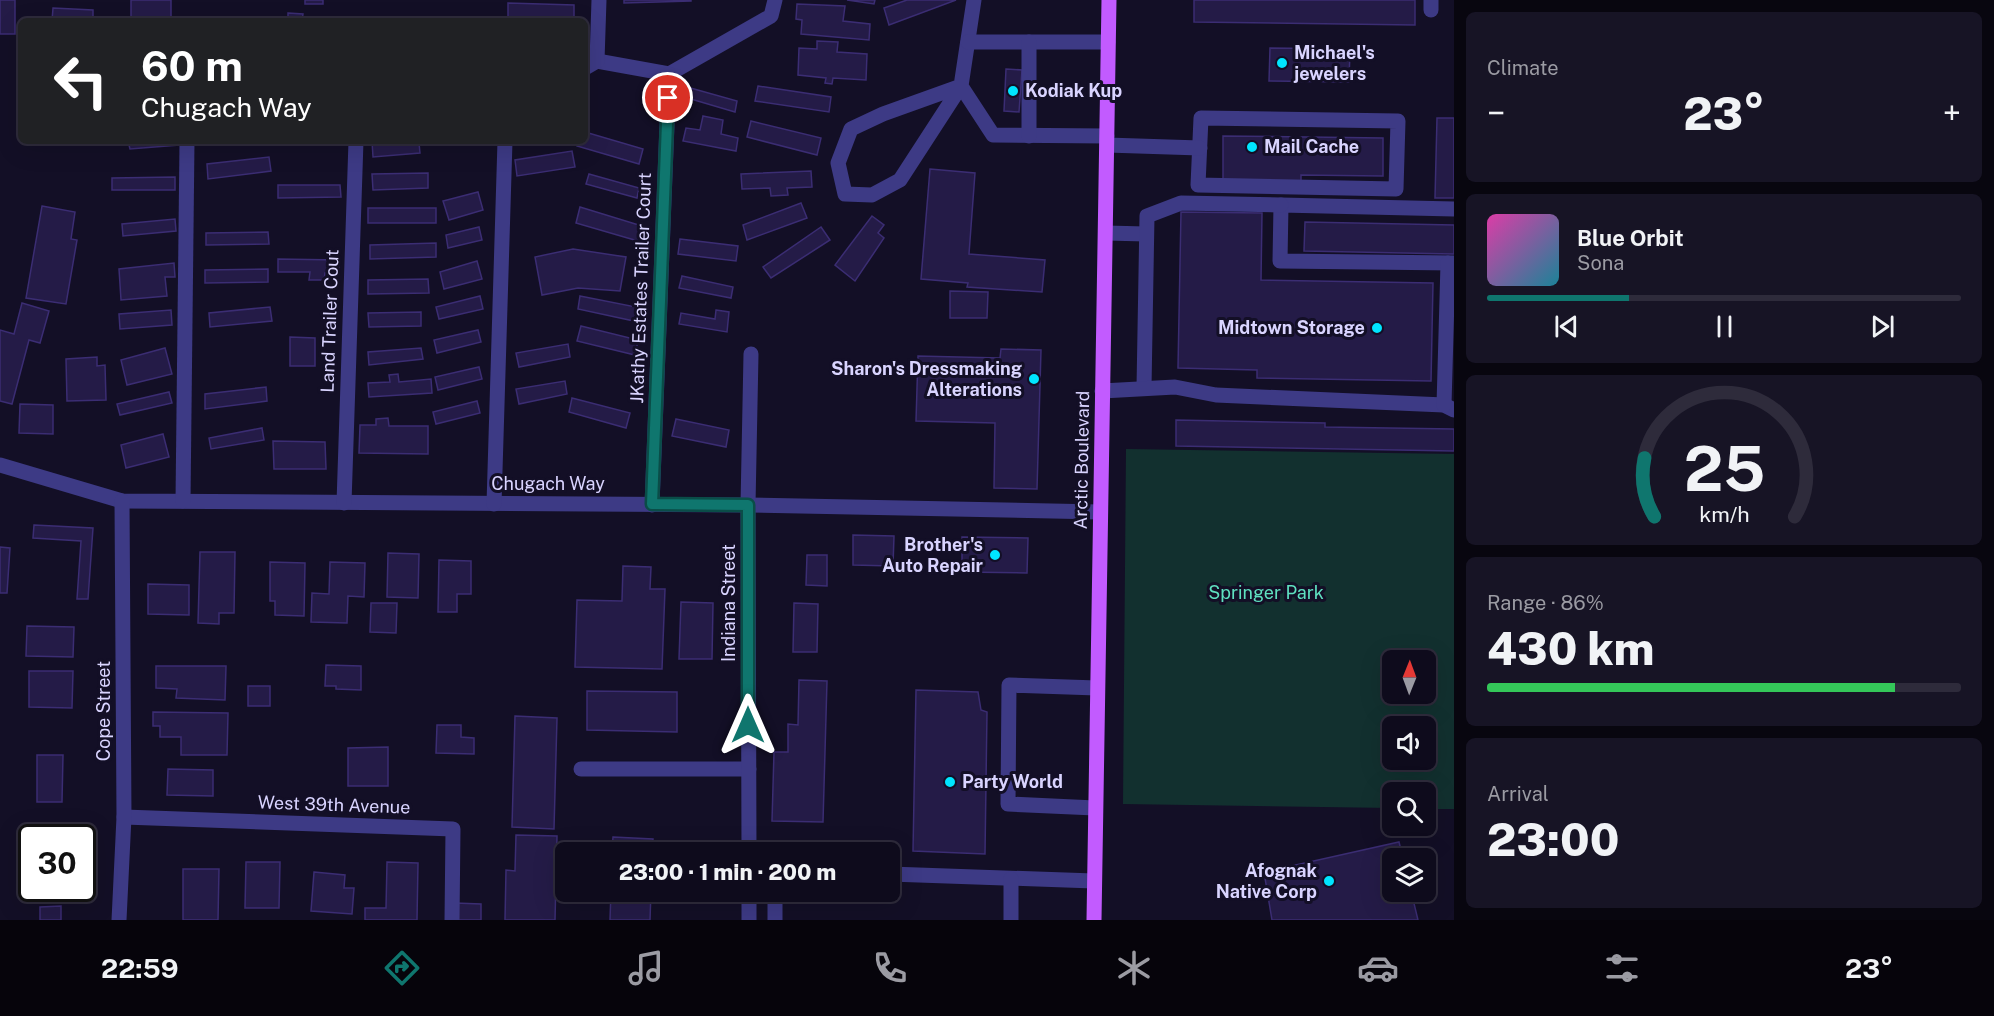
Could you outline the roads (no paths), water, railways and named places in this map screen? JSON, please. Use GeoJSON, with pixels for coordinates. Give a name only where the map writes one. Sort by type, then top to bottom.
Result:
{"type":"FeatureCollection","features":[{"type":"Feature","properties":{"kind":"main road","name":"Arctic Boulevard"},"geometry":{"type":"LineString","coordinates":[[1094,920],[1109,0]]}},
{"type":"Feature","properties":{"kind":"street"},"geometry":{"type":"LineString","coordinates":[[599,0],[591,64],[669,74],[771,16],[775,0]]}},
{"type":"Feature","properties":{"kind":"street"},"geometry":{"type":"LineString","coordinates":[[961,86],[883,114],[851,129],[838,163],[845,194],[872,195],[900,180],[961,86],[974,0]]}},
{"type":"Feature","properties":{"kind":"street"},"geometry":{"type":"LineString","coordinates":[[968,42],[1108,42]]}},
{"type":"Feature","properties":{"kind":"street"},"geometry":{"type":"LineString","coordinates":[[1029,42],[1029,136]]}},
{"type":"Feature","properties":{"kind":"street","name":"JKathy Estates Trailer Court"},"geometry":{"type":"LineString","coordinates":[[652,504],[669,74]]}},
{"type":"Feature","properties":{"kind":"street"},"geometry":{"type":"LineString","coordinates":[[961,86],[993,135],[1107,140],[1200,148]]}},
{"type":"Feature","properties":{"kind":"street"},"geometry":{"type":"LineString","coordinates":[[1201,118],[1398,121],[1396,189],[1198,185],[1200,148],[1201,118]]}},
{"type":"Feature","properties":{"kind":"street"},"geometry":{"type":"LineString","coordinates":[[183,501],[187,144]]}},
{"type":"Feature","properties":{"kind":"street","name":"Land Trailer Cout"},"geometry":{"type":"LineString","coordinates":[[344,503],[356,144]]}},
{"type":"Feature","properties":{"kind":"street"},"geometry":{"type":"LineString","coordinates":[[494,504],[505,144]]}},
{"type":"Feature","properties":{"kind":"street"},"geometry":{"type":"LineString","coordinates":[[1144,388],[1147,216],[1181,203],[1454,209]]}},
{"type":"Feature","properties":{"kind":"street"},"geometry":{"type":"LineString","coordinates":[[1102,391],[1175,387],[1216,395],[1449,407],[1451,263],[1280,261],[1281,205]]}},
{"type":"Feature","properties":{"kind":"street"},"geometry":{"type":"LineString","coordinates":[[1106,233],[1146,234]]}},
{"type":"Feature","properties":{"kind":"street","name":"Indiana Street"},"geometry":{"type":"LineString","coordinates":[[749,842],[748,505],[752,354]]}},
{"type":"Feature","properties":{"kind":"street","name":"Chugach Way"},"geometry":{"type":"LineString","coordinates":[[0,465],[122,501],[748,505],[1100,512]]}},
{"type":"Feature","properties":{"kind":"street","name":"Cope Street"},"geometry":{"type":"LineString","coordinates":[[119,920],[123,817],[122,501]]}},
{"type":"Feature","properties":{"kind":"street"},"geometry":{"type":"LineString","coordinates":[[1095,808],[1008,804],[1009,685],[1097,688]]}},
{"type":"Feature","properties":{"kind":"street"},"geometry":{"type":"LineString","coordinates":[[581,769],[749,770]]}},
{"type":"Feature","properties":{"kind":"street","name":"West 39th Avenue"},"geometry":{"type":"LineString","coordinates":[[123,817],[453,829],[452,920]]}},
{"type":"Feature","properties":{"kind":"street"},"geometry":{"type":"LineString","coordinates":[[900,874],[1094,881]]}},
{"type":"Feature","properties":{"kind":"street"},"geometry":{"type":"LineString","coordinates":[[1011,879],[1011,920]]}},
{"type":"Feature","properties":{"kind":"street"},"geometry":{"type":"LineString","coordinates":[[749,902],[749,920]]}},
{"type":"Feature","properties":{"kind":"street"},"geometry":{"type":"LineString","coordinates":[[775,902],[775,920]]}},
{"type":"Feature","properties":{"kind":"place","name":"Michael's jewelers"},"geometry":{"type":"Point","coordinates":[1282,63]}},
{"type":"Feature","properties":{"kind":"place","name":"Kodiak Kup"},"geometry":{"type":"Point","coordinates":[1013,91]}},
{"type":"Feature","properties":{"kind":"place","name":"Mail Cache"},"geometry":{"type":"Point","coordinates":[1252,147]}},
{"type":"Feature","properties":{"kind":"place","name":"Midtown Storage"},"geometry":{"type":"Point","coordinates":[1377,328]}},
{"type":"Feature","properties":{"kind":"place","name":"Sharon's Dressmaking Alterations"},"geometry":{"type":"Point","coordinates":[1034,379]}},
{"type":"Feature","properties":{"kind":"place","name":"Brother's Auto Repair"},"geometry":{"type":"Point","coordinates":[995,555]}},
{"type":"Feature","properties":{"kind":"place","name":"Party World"},"geometry":{"type":"Point","coordinates":[950,782]}},
{"type":"Feature","properties":{"kind":"place","name":"Afognak Native Corp"},"geometry":{"type":"Point","coordinates":[1329,881]}},
{"type":"Feature","properties":{"kind":"park label","name":"Springer Park"},"geometry":{"type":"Point","coordinates":[1266,593]}}]}
